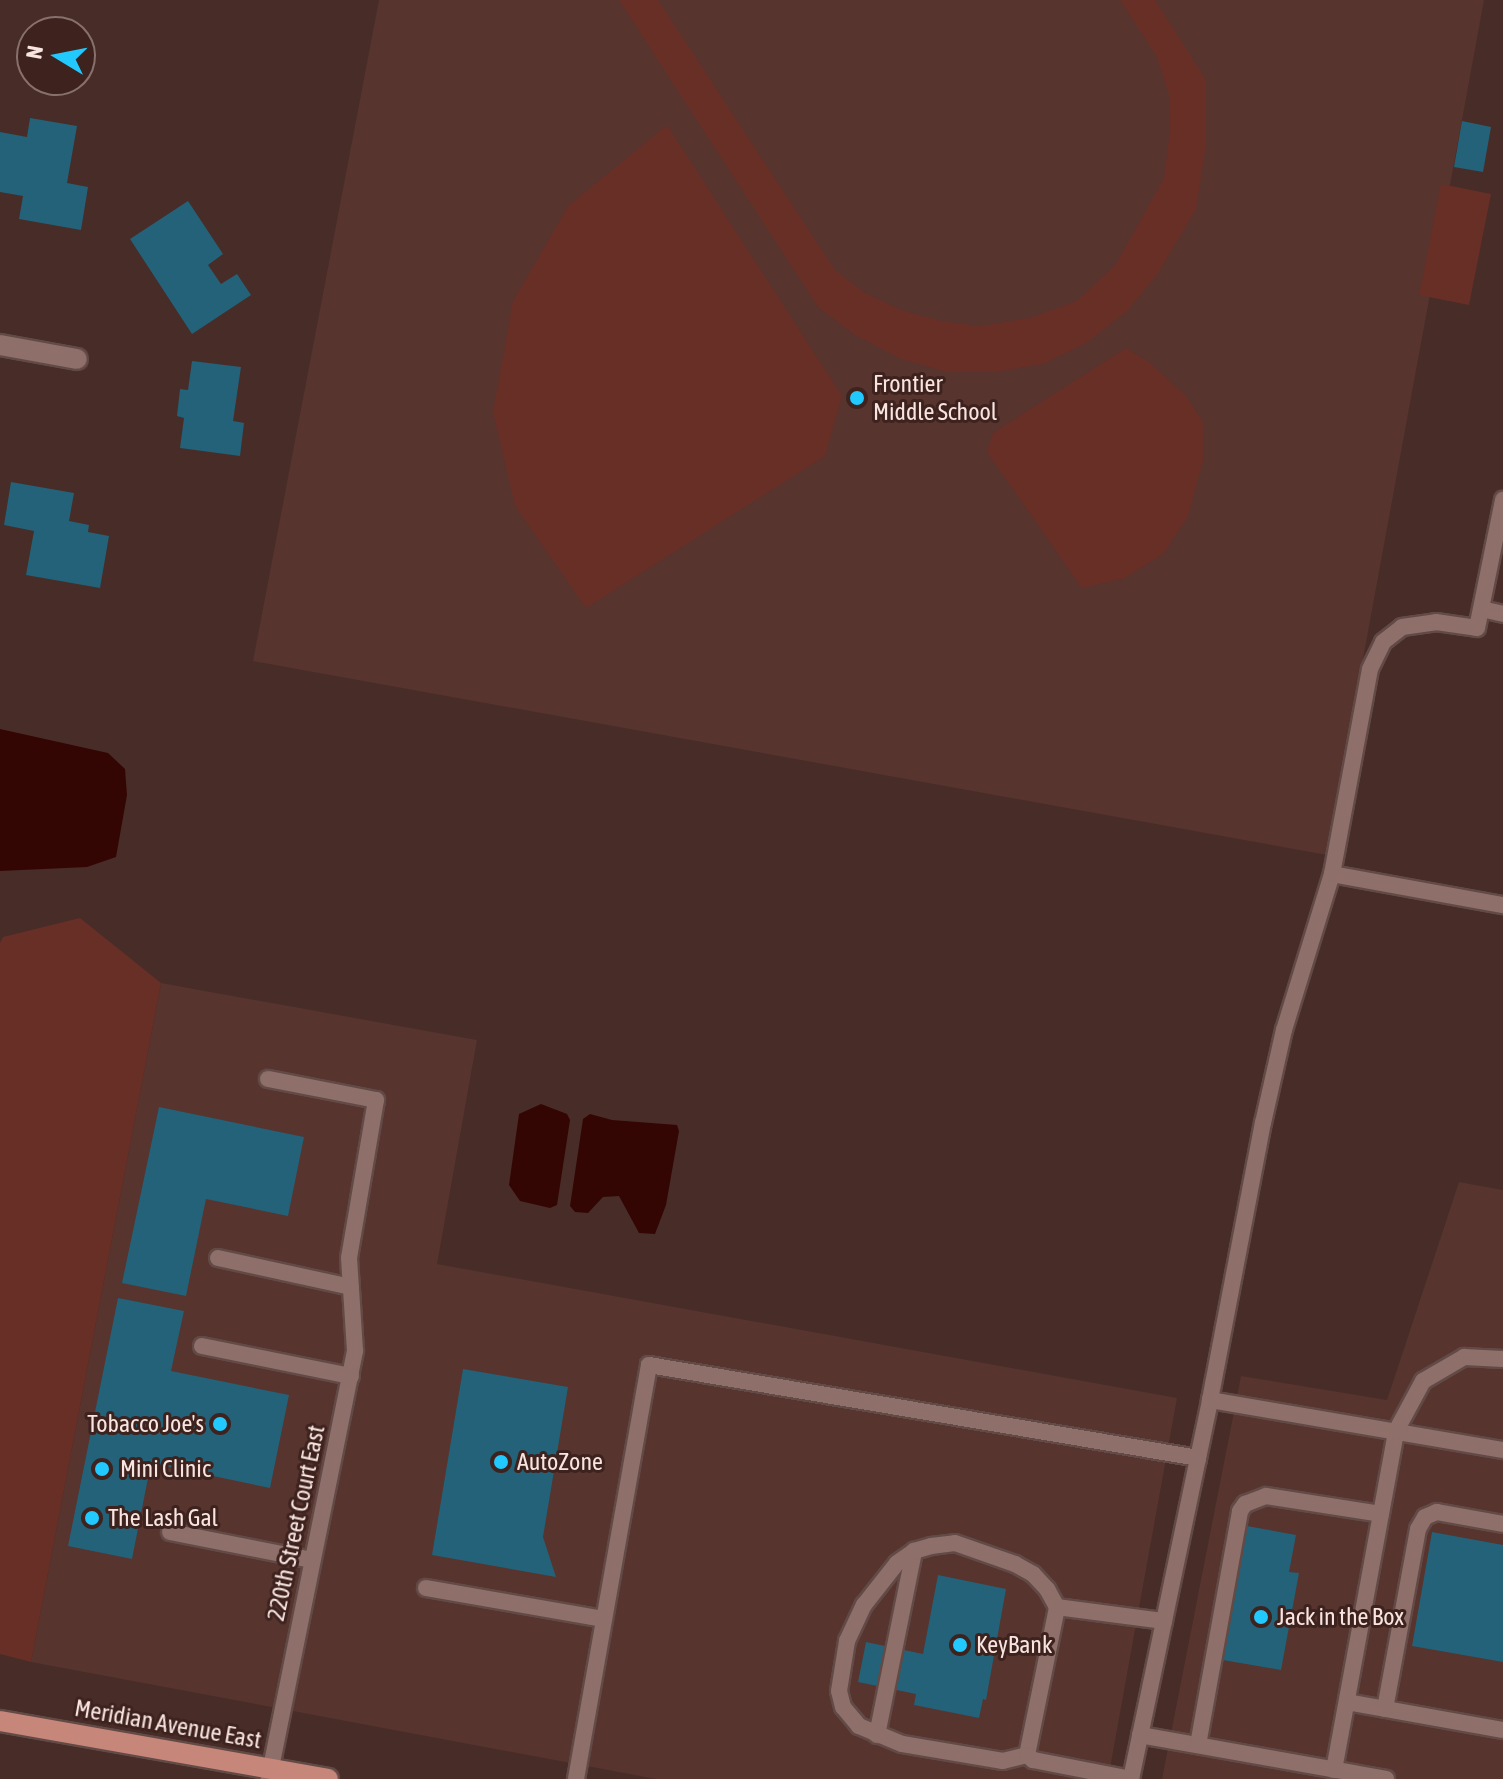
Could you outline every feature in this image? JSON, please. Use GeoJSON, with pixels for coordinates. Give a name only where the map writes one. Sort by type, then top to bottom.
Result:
{"type":"FeatureCollection","features":[{"type":"Feature","properties":{"kind":"main road","name":"Meridian Avenue East"},"geometry":{"type":"LineString","coordinates":[[0,1721],[270,1774],[328,1779]]}},
{"type":"Feature","properties":{"kind":"street"},"geometry":{"type":"LineString","coordinates":[[0,345],[77,359]]}},
{"type":"Feature","properties":{"kind":"lane"},"geometry":{"type":"LineString","coordinates":[[1027,1755],[1033,1760],[1131,1779],[1210,1400],[1263,1123],[1284,1030],[1332,874],[1370,669],[1383,642],[1402,627],[1436,622],[1477,628],[1503,500]]}},
{"type":"Feature","properties":{"kind":"lane"},"geometry":{"type":"LineString","coordinates":[[1482,609],[1503,614]]}},
{"type":"Feature","properties":{"kind":"lane"},"geometry":{"type":"LineString","coordinates":[[1332,874],[1503,905]]}},
{"type":"Feature","properties":{"kind":"lane","name":"220th Street Court East"},"geometry":{"type":"LineString","coordinates":[[268,1079],[376,1100],[351,1230],[355,1351],[270,1774]]}},
{"type":"Feature","properties":{"kind":"lane"},"geometry":{"type":"LineString","coordinates":[[218,1258],[351,1287]]}},
{"type":"Feature","properties":{"kind":"lane"},"geometry":{"type":"LineString","coordinates":[[202,1346],[351,1376]]}},
{"type":"Feature","properties":{"kind":"lane"},"geometry":{"type":"LineString","coordinates":[[1334,1770],[1396,1431],[1423,1381],[1464,1357],[1503,1359]]}},
{"type":"Feature","properties":{"kind":"lane"},"geometry":{"type":"LineString","coordinates":[[576,1779],[649,1365],[1198,1458]]}},
{"type":"Feature","properties":{"kind":"lane"},"geometry":{"type":"LineString","coordinates":[[1210,1400],[1503,1450]]}},
{"type":"Feature","properties":{"kind":"lane"},"geometry":{"type":"LineString","coordinates":[[1198,1745],[1240,1511],[1245,1504],[1266,1496],[1381,1514]]}},
{"type":"Feature","properties":{"kind":"lane"},"geometry":{"type":"LineString","coordinates":[[1385,1709],[1418,1529],[1425,1517],[1437,1512],[1503,1524]]}},
{"type":"Feature","properties":{"kind":"lane"},"geometry":{"type":"LineString","coordinates":[[170,1532],[312,1560]]}},
{"type":"Feature","properties":{"kind":"lane"},"geometry":{"type":"LineString","coordinates":[[1027,1755],[1003,1761],[902,1744],[877,1735],[849,1717],[839,1691],[847,1641],[864,1605],[897,1563],[914,1551],[955,1543],[981,1549],[1033,1574],[1057,1607],[1164,1621]]}},
{"type":"Feature","properties":{"kind":"lane"},"geometry":{"type":"LineString","coordinates":[[877,1735],[914,1551]]}},
{"type":"Feature","properties":{"kind":"lane"},"geometry":{"type":"LineString","coordinates":[[426,1588],[603,1619]]}},
{"type":"Feature","properties":{"kind":"lane"},"geometry":{"type":"LineString","coordinates":[[1027,1755],[1057,1607]]}},
{"type":"Feature","properties":{"kind":"lane"},"geometry":{"type":"LineString","coordinates":[[1347,1702],[1503,1730]]}},
{"type":"Feature","properties":{"kind":"lane"},"geometry":{"type":"LineString","coordinates":[[1140,1735],[1386,1779]]}},
{"type":"Feature","properties":{"kind":"shaded area","name":"Frontier Middle School"},"geometry":{"type":"Polygon","coordinates":[[[379,0],[1484,0],[1327,855],[253,661],[379,0]]]}},
{"type":"Feature","properties":{"kind":"shaded area"},"geometry":{"type":"Polygon","coordinates":[[[619,0],[658,0],[835,270],[865,293],[901,310],[941,321],[980,326],[1030,318],[1077,301],[1116,264],[1164,178],[1170,130],[1169,95],[1157,57],[1120,0],[1155,0],[1206,80],[1206,144],[1196,209],[1157,275],[1126,312],[1086,343],[1043,364],[995,372],[947,372],[901,359],[855,335],[818,307],[619,0]]]}},
{"type":"Feature","properties":{"kind":"shaded area"},"geometry":{"type":"Polygon","coordinates":[[[667,125],[842,396],[825,456],[586,608],[515,506],[493,412],[513,301],[568,206],[667,125]]]}},
{"type":"Feature","properties":{"kind":"shaded area"},"geometry":{"type":"Polygon","coordinates":[[[1441,184],[1491,194],[1469,305],[1419,295],[1441,184]]]}},
{"type":"Feature","properties":{"kind":"shaded area"},"geometry":{"type":"Polygon","coordinates":[[[1126,348],[1149,362],[1186,396],[1203,422],[1203,461],[1188,516],[1163,554],[1125,578],[1082,588],[987,452],[993,433],[1126,348]]]}},
{"type":"Feature","properties":{"kind":"shaded area"},"geometry":{"type":"Polygon","coordinates":[[[0,729],[108,753],[125,769],[127,795],[116,857],[87,867],[0,871],[0,729]]]}},
{"type":"Feature","properties":{"kind":"shaded area"},"geometry":{"type":"Polygon","coordinates":[[[80,918],[161,983],[31,1662],[0,1654],[0,943],[3,937],[80,918]]]}},
{"type":"Feature","properties":{"kind":"shaded area"},"geometry":{"type":"Polygon","coordinates":[[[161,983],[477,1040],[437,1264],[1177,1398],[1108,1779],[656,1779],[31,1662],[161,983]]]}},
{"type":"Feature","properties":{"kind":"shaded area"},"geometry":{"type":"Polygon","coordinates":[[[541,1104],[567,1114],[570,1120],[557,1205],[550,1208],[520,1201],[509,1185],[519,1114],[541,1104]]]}},
{"type":"Feature","properties":{"kind":"shaded area"},"geometry":{"type":"Polygon","coordinates":[[[590,1114],[612,1120],[677,1125],[679,1131],[666,1205],[655,1234],[639,1233],[619,1196],[603,1197],[588,1213],[575,1212],[570,1206],[583,1119],[590,1114]]]}},
{"type":"Feature","properties":{"kind":"shaded area"},"geometry":{"type":"Polygon","coordinates":[[[1459,1182],[1503,1190],[1503,1779],[1162,1779],[1241,1376],[1387,1400],[1459,1182]]]}},
{"type":"Feature","properties":{"kind":"building"},"geometry":{"type":"Polygon","coordinates":[[[30,118],[77,126],[67,183],[88,187],[81,230],[19,219],[23,196],[0,192],[0,132],[27,137],[30,118]]]}},
{"type":"Feature","properties":{"kind":"building"},"geometry":{"type":"Polygon","coordinates":[[[1462,121],[1491,127],[1483,172],[1454,167],[1462,121]]]}},
{"type":"Feature","properties":{"kind":"building"},"geometry":{"type":"Polygon","coordinates":[[[188,201],[223,254],[208,265],[221,284],[237,274],[251,295],[192,334],[130,239],[188,201]]]}},
{"type":"Feature","properties":{"kind":"building"},"geometry":{"type":"Polygon","coordinates":[[[192,361],[241,367],[233,421],[244,423],[240,456],[180,448],[184,418],[177,416],[180,389],[188,390],[192,361]]]}},
{"type":"Feature","properties":{"kind":"building"},"geometry":{"type":"Polygon","coordinates":[[[11,482],[74,493],[69,521],[89,525],[88,532],[109,536],[100,588],[26,575],[34,531],[4,525],[11,482]]]}},
{"type":"Feature","properties":{"kind":"building"},"geometry":{"type":"Polygon","coordinates":[[[159,1107],[304,1137],[288,1216],[206,1199],[186,1296],[122,1283],[159,1107]]]}},
{"type":"Feature","properties":{"kind":"building"},"geometry":{"type":"Polygon","coordinates":[[[118,1298],[184,1311],[171,1371],[289,1395],[270,1488],[151,1463],[132,1559],[68,1546],[118,1298]]]}},
{"type":"Feature","properties":{"kind":"building","name":"AutoZone"},"geometry":{"type":"Polygon","coordinates":[[[463,1369],[568,1387],[543,1537],[556,1577],[432,1555],[463,1369]]]}},
{"type":"Feature","properties":{"kind":"building","name":"Jack in the Box"},"geometry":{"type":"Polygon","coordinates":[[[1247,1526],[1296,1535],[1289,1572],[1299,1573],[1281,1670],[1223,1660],[1247,1526]]]}},
{"type":"Feature","properties":{"kind":"building"},"geometry":{"type":"Polygon","coordinates":[[[1432,1532],[1503,1545],[1503,1662],[1412,1646],[1432,1532]]]}},
{"type":"Feature","properties":{"kind":"building","name":"KeyBank"},"geometry":{"type":"Polygon","coordinates":[[[938,1575],[1006,1589],[986,1700],[983,1699],[979,1718],[914,1705],[916,1694],[858,1682],[866,1642],[923,1654],[938,1575]]]}},
{"type":"Feature","properties":{"kind":"place","name":"Frontier Middle School"},"geometry":{"type":"Point","coordinates":[857,398]}},
{"type":"Feature","properties":{"kind":"place","name":"Tobacco Joe's"},"geometry":{"type":"Point","coordinates":[220,1424]}},
{"type":"Feature","properties":{"kind":"place","name":"AutoZone"},"geometry":{"type":"Point","coordinates":[501,1462]}},
{"type":"Feature","properties":{"kind":"place","name":"Mini Clinic"},"geometry":{"type":"Point","coordinates":[102,1469]}},
{"type":"Feature","properties":{"kind":"place","name":"The Lash Gal"},"geometry":{"type":"Point","coordinates":[92,1518]}},
{"type":"Feature","properties":{"kind":"place","name":"Jack in the Box"},"geometry":{"type":"Point","coordinates":[1261,1617]}},
{"type":"Feature","properties":{"kind":"place","name":"KeyBank"},"geometry":{"type":"Point","coordinates":[960,1645]}}]}
